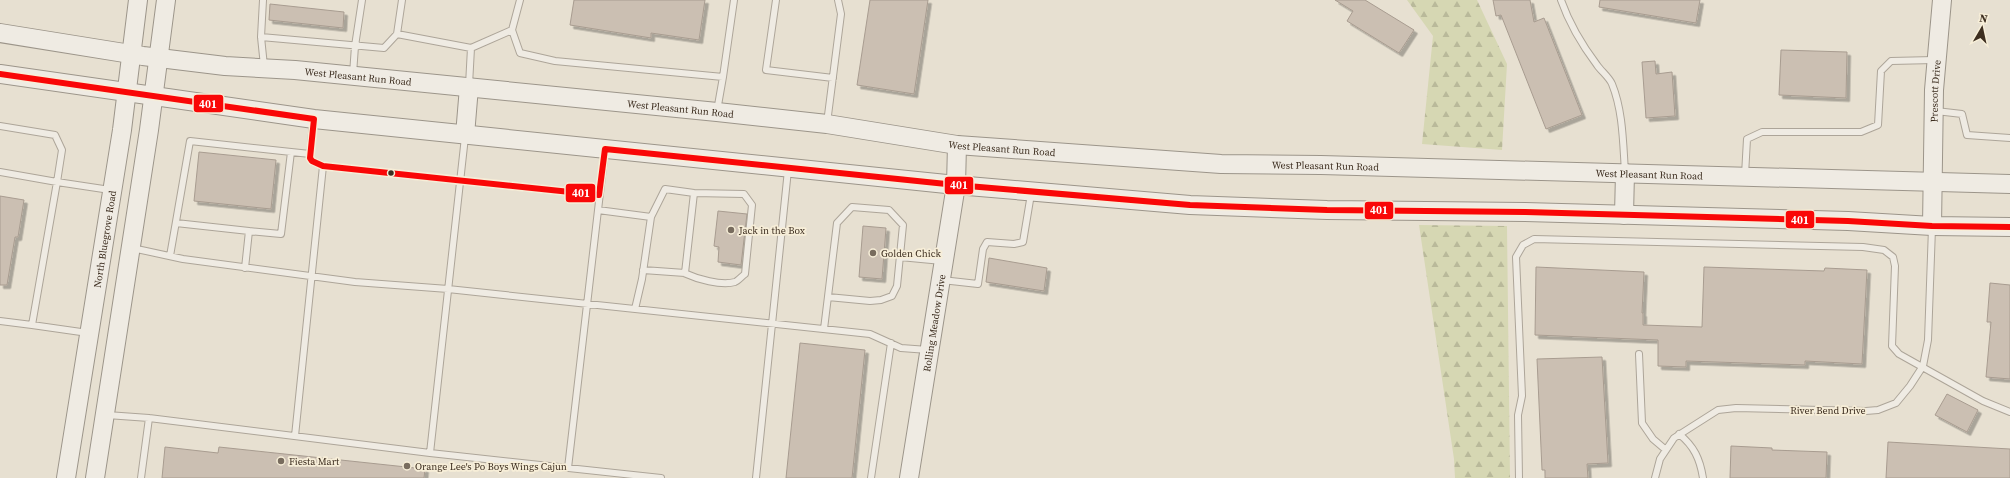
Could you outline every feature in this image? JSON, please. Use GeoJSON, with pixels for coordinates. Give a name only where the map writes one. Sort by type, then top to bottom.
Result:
{"type":"FeatureCollection","features":[{"type":"Feature","properties":{"kind":"main road","name":"North Bluegrove Road"},"geometry":{"type":"LineString","coordinates":[[66,478],[127,93],[138,0]]}},
{"type":"Feature","properties":{"kind":"main road"},"geometry":{"type":"LineString","coordinates":[[96,478],[132,248],[166,0]]}},
{"type":"Feature","properties":{"kind":"main road","name":"Prescott Drive"},"geometry":{"type":"LineString","coordinates":[[1932,226],[1934,110],[1942,0]]}},
{"type":"Feature","properties":{"kind":"main road","name":"West Pleasant Run Road"},"geometry":{"type":"LineString","coordinates":[[0,34],[158,58],[224,66],[264,67],[353,75],[717,112],[827,124],[957,145],[1222,164],[1321,165],[2010,184]]}},
{"type":"Feature","properties":{"kind":"main road"},"geometry":{"type":"LineString","coordinates":[[0,74],[314,119],[605,149],[789,166],[1032,192],[1190,205],[1327,210],[1624,215],[1848,221],[1932,226],[2010,227]]}},
{"type":"Feature","properties":{"kind":"main road"},"geometry":{"type":"LineString","coordinates":[[465,135],[469,87]]}},
{"type":"Feature","properties":{"kind":"main road","name":"Rolling Meadow Drive"},"geometry":{"type":"LineString","coordinates":[[909,478],[956,184],[957,145]]}},
{"type":"Feature","properties":{"kind":"main road"},"geometry":{"type":"LineString","coordinates":[[1624,215],[1625,173]]}},
{"type":"Feature","properties":{"kind":"main road"},"geometry":{"type":"LineString","coordinates":[[89,333],[118,337]]}},
{"type":"Feature","properties":{"kind":"main road"},"geometry":{"type":"LineString","coordinates":[[76,413],[106,414]]}},
{"type":"Feature","properties":{"kind":"lane"},"geometry":{"type":"LineString","coordinates":[[263,0],[261,37],[264,67]]}},
{"type":"Feature","properties":{"kind":"lane"},"geometry":{"type":"LineString","coordinates":[[353,75],[355,46],[362,0]]}},
{"type":"Feature","properties":{"kind":"lane"},"geometry":{"type":"LineString","coordinates":[[261,37],[384,48],[397,34],[402,0]]}},
{"type":"Feature","properties":{"kind":"lane"},"geometry":{"type":"LineString","coordinates":[[520,0],[512,30],[520,53],[555,61],[723,77]]}},
{"type":"Feature","properties":{"kind":"lane"},"geometry":{"type":"LineString","coordinates":[[717,112],[734,0]]}},
{"type":"Feature","properties":{"kind":"lane"},"geometry":{"type":"LineString","coordinates":[[776,0],[766,70],[833,78]]}},
{"type":"Feature","properties":{"kind":"lane"},"geometry":{"type":"LineString","coordinates":[[827,124],[841,14],[838,0]]}},
{"type":"Feature","properties":{"kind":"lane"},"geometry":{"type":"LineString","coordinates":[[1561,0],[1574,30],[1611,83],[1617,100],[1621,120],[1625,173]]}},
{"type":"Feature","properties":{"kind":"lane"},"geometry":{"type":"LineString","coordinates":[[397,34],[471,48],[512,30]]}},
{"type":"Feature","properties":{"kind":"lane"},"geometry":{"type":"LineString","coordinates":[[469,87],[471,48]]}},
{"type":"Feature","properties":{"kind":"lane"},"geometry":{"type":"LineString","coordinates":[[1745,176],[1747,139],[1762,132],[1861,132],[1878,125],[1881,71],[1891,61],[1937,60]]}},
{"type":"Feature","properties":{"kind":"lane"},"geometry":{"type":"LineString","coordinates":[[1934,110],[1962,114],[1967,135],[2010,138]]}},
{"type":"Feature","properties":{"kind":"lane"},"geometry":{"type":"LineString","coordinates":[[314,119],[310,154],[312,161],[323,166],[460,179],[599,195]]}},
{"type":"Feature","properties":{"kind":"lane"},"geometry":{"type":"LineString","coordinates":[[0,126],[55,135],[62,150],[32,325]]}},
{"type":"Feature","properties":{"kind":"lane"},"geometry":{"type":"LineString","coordinates":[[430,453],[465,135]]}},
{"type":"Feature","properties":{"kind":"lane"},"geometry":{"type":"LineString","coordinates":[[170,256],[190,141],[310,154]]}},
{"type":"Feature","properties":{"kind":"lane"},"geometry":{"type":"LineString","coordinates":[[568,468],[605,149]]}},
{"type":"Feature","properties":{"kind":"lane"},"geometry":{"type":"LineString","coordinates":[[176,223],[281,234],[291,152]]}},
{"type":"Feature","properties":{"kind":"lane"},"geometry":{"type":"LineString","coordinates":[[295,436],[323,166]]}},
{"type":"Feature","properties":{"kind":"lane"},"geometry":{"type":"LineString","coordinates":[[756,478],[789,166]]}},
{"type":"Feature","properties":{"kind":"lane"},"geometry":{"type":"LineString","coordinates":[[0,172],[112,190]]}},
{"type":"Feature","properties":{"kind":"lane"},"geometry":{"type":"LineString","coordinates":[[635,309],[651,217],[665,189],[694,193],[744,194],[752,204],[745,274],[735,282],[700,280],[684,273],[643,270]]}},
{"type":"Feature","properties":{"kind":"lane"},"geometry":{"type":"LineString","coordinates":[[941,280],[978,284],[984,249],[988,242],[1014,244],[1023,242],[1032,192]]}},
{"type":"Feature","properties":{"kind":"lane"},"geometry":{"type":"LineString","coordinates":[[684,273],[694,193]]}},
{"type":"Feature","properties":{"kind":"lane"},"geometry":{"type":"LineString","coordinates":[[824,329],[837,223],[852,207],[889,210],[903,225],[897,286],[892,296],[881,300],[870,301],[828,297]]}},
{"type":"Feature","properties":{"kind":"lane"},"geometry":{"type":"LineString","coordinates":[[598,210],[651,217]]}},
{"type":"Feature","properties":{"kind":"lane","name":"River Bend Drive"},"geometry":{"type":"LineString","coordinates":[[1655,478],[1660,459],[1674,438],[1718,410],[1736,408],[1838,412],[1878,410],[1896,403],[1910,386],[1923,366],[1928,340],[1932,226]]}},
{"type":"Feature","properties":{"kind":"lane"},"geometry":{"type":"LineString","coordinates":[[245,268],[249,231]]}},
{"type":"Feature","properties":{"kind":"lane"},"geometry":{"type":"LineString","coordinates":[[1519,478],[1518,415],[1522,396],[1516,258],[1523,245],[1534,239],[1862,247],[1884,250],[1893,257],[1895,266],[1892,346],[1899,354],[1923,366],[1983,401],[2010,412]]}},
{"type":"Feature","properties":{"kind":"lane"},"geometry":{"type":"LineString","coordinates":[[132,248],[170,256],[245,268],[380,285],[448,289],[870,334],[901,348],[930,350]]}},
{"type":"Feature","properties":{"kind":"lane"},"geometry":{"type":"LineString","coordinates":[[900,257],[944,262]]}},
{"type":"Feature","properties":{"kind":"lane"},"geometry":{"type":"LineString","coordinates":[[0,321],[89,333]]}},
{"type":"Feature","properties":{"kind":"lane"},"geometry":{"type":"LineString","coordinates":[[871,478],[891,343]]}},
{"type":"Feature","properties":{"kind":"lane"},"geometry":{"type":"LineString","coordinates":[[1639,354],[1642,423],[1653,439],[1666,450]]}},
{"type":"Feature","properties":{"kind":"lane"},"geometry":{"type":"LineString","coordinates":[[106,414],[430,453],[662,478]]}},
{"type":"Feature","properties":{"kind":"lane"},"geometry":{"type":"LineString","coordinates":[[141,478],[149,418]]}},
{"type":"Feature","properties":{"kind":"lane"},"geometry":{"type":"LineString","coordinates":[[1679,434],[1691,444],[1695,451],[1701,467],[1703,478]]}},
{"type":"Feature","properties":{"kind":"green space"},"geometry":{"type":"Polygon","coordinates":[[[1407,0],[1477,0],[1507,64],[1502,150],[1422,144],[1433,36],[1407,0]]]}},
{"type":"Feature","properties":{"kind":"green space"},"geometry":{"type":"Polygon","coordinates":[[[1419,225],[1507,226],[1510,478],[1455,478],[1454,459],[1419,225]]]}},
{"type":"Feature","properties":{"kind":"building"},"geometry":{"type":"Polygon","coordinates":[[[574,0],[705,0],[699,40],[651,33],[651,38],[570,25],[574,0]]]}},
{"type":"Feature","properties":{"kind":"building"},"geometry":{"type":"Polygon","coordinates":[[[870,0],[928,0],[914,94],[857,85],[870,0]]]}},
{"type":"Feature","properties":{"kind":"building"},"geometry":{"type":"Polygon","coordinates":[[[1335,0],[1365,0],[1414,30],[1399,53],[1347,21],[1353,11],[1335,0]]]}},
{"type":"Feature","properties":{"kind":"building"},"geometry":{"type":"Polygon","coordinates":[[[1493,0],[1530,0],[1534,22],[1544,18],[1582,115],[1546,129],[1501,15],[1496,16],[1493,0]]]}},
{"type":"Feature","properties":{"kind":"building"},"geometry":{"type":"Polygon","coordinates":[[[1600,0],[1700,0],[1696,23],[1599,7],[1600,0]]]}},
{"type":"Feature","properties":{"kind":"building"},"geometry":{"type":"Polygon","coordinates":[[[270,4],[344,12],[343,28],[269,20],[270,4]]]}},
{"type":"Feature","properties":{"kind":"building"},"geometry":{"type":"Polygon","coordinates":[[[1781,50],[1847,52],[1846,98],[1779,95],[1781,50]]]}},
{"type":"Feature","properties":{"kind":"building"},"geometry":{"type":"Polygon","coordinates":[[[1655,61],[1656,74],[1672,72],[1675,116],[1646,118],[1642,62],[1655,61]]]}},
{"type":"Feature","properties":{"kind":"building"},"geometry":{"type":"Polygon","coordinates":[[[199,152],[276,160],[271,209],[194,201],[199,152]]]}},
{"type":"Feature","properties":{"kind":"building"},"geometry":{"type":"Polygon","coordinates":[[[0,196],[24,200],[18,237],[15,237],[7,285],[0,285],[0,196]]]}},
{"type":"Feature","properties":{"kind":"building","name":"Jack in the Box"},"geometry":{"type":"Polygon","coordinates":[[[718,211],[747,214],[741,265],[718,262],[719,247],[714,246],[718,211]]]}},
{"type":"Feature","properties":{"kind":"building","name":"Golden Chick"},"geometry":{"type":"Polygon","coordinates":[[[863,226],[886,228],[882,279],[859,277],[863,226]]]}},
{"type":"Feature","properties":{"kind":"building"},"geometry":{"type":"Polygon","coordinates":[[[989,258],[1047,268],[1044,291],[986,282],[989,258]]]}},
{"type":"Feature","properties":{"kind":"building"},"geometry":{"type":"Polygon","coordinates":[[[1536,267],[1644,272],[1642,313],[1643,325],[1702,327],[1704,267],[1824,271],[1825,268],[1867,270],[1862,364],[1805,361],[1805,365],[1686,361],[1686,367],[1658,366],[1658,340],[1535,335],[1536,267]]]}},
{"type":"Feature","properties":{"kind":"building"},"geometry":{"type":"Polygon","coordinates":[[[1990,283],[2010,285],[2010,379],[1986,377],[1991,322],[1987,322],[1990,283]]]}},
{"type":"Feature","properties":{"kind":"building"},"geometry":{"type":"Polygon","coordinates":[[[800,343],[865,350],[852,478],[786,478],[800,343]]]}},
{"type":"Feature","properties":{"kind":"building"},"geometry":{"type":"Polygon","coordinates":[[[1602,357],[1608,463],[1587,464],[1588,478],[1545,478],[1545,470],[1542,470],[1537,359],[1602,357]]]}},
{"type":"Feature","properties":{"kind":"building"},"geometry":{"type":"Polygon","coordinates":[[[1947,394],[1978,410],[1967,432],[1935,415],[1947,394]]]}},
{"type":"Feature","properties":{"kind":"building"},"geometry":{"type":"Polygon","coordinates":[[[1888,442],[2010,449],[2010,478],[1886,478],[1888,442]]]}},
{"type":"Feature","properties":{"kind":"building"},"geometry":{"type":"Polygon","coordinates":[[[1731,446],[1772,448],[1772,450],[1827,452],[1826,478],[1730,478],[1731,446]]]}},
{"type":"Feature","properties":{"kind":"building","name":"Fiesta Mart"},"geometry":{"type":"Polygon","coordinates":[[[165,447],[218,453],[219,447],[425,469],[424,478],[162,478],[165,447]]]}},
{"type":"Feature","properties":{"kind":"transit line","name":"401"},"geometry":{"type":"LineString","coordinates":[[0,74],[314,119],[310,158],[312,161],[323,166],[599,195],[605,149],[956,185],[1190,205],[1327,210],[1525,212],[1848,221],[1932,226],[2010,227]]}},
{"type":"Feature","properties":{"kind":"place","name":"Jack in the Box"},"geometry":{"type":"Point","coordinates":[731,230]}},
{"type":"Feature","properties":{"kind":"place","name":"Golden Chick"},"geometry":{"type":"Point","coordinates":[873,253]}},
{"type":"Feature","properties":{"kind":"place","name":"Fiesta Mart"},"geometry":{"type":"Point","coordinates":[281,461]}},
{"type":"Feature","properties":{"kind":"place","name":"Orange Lee's Po Boys Wings Cajun"},"geometry":{"type":"Point","coordinates":[407,466]}}]}
